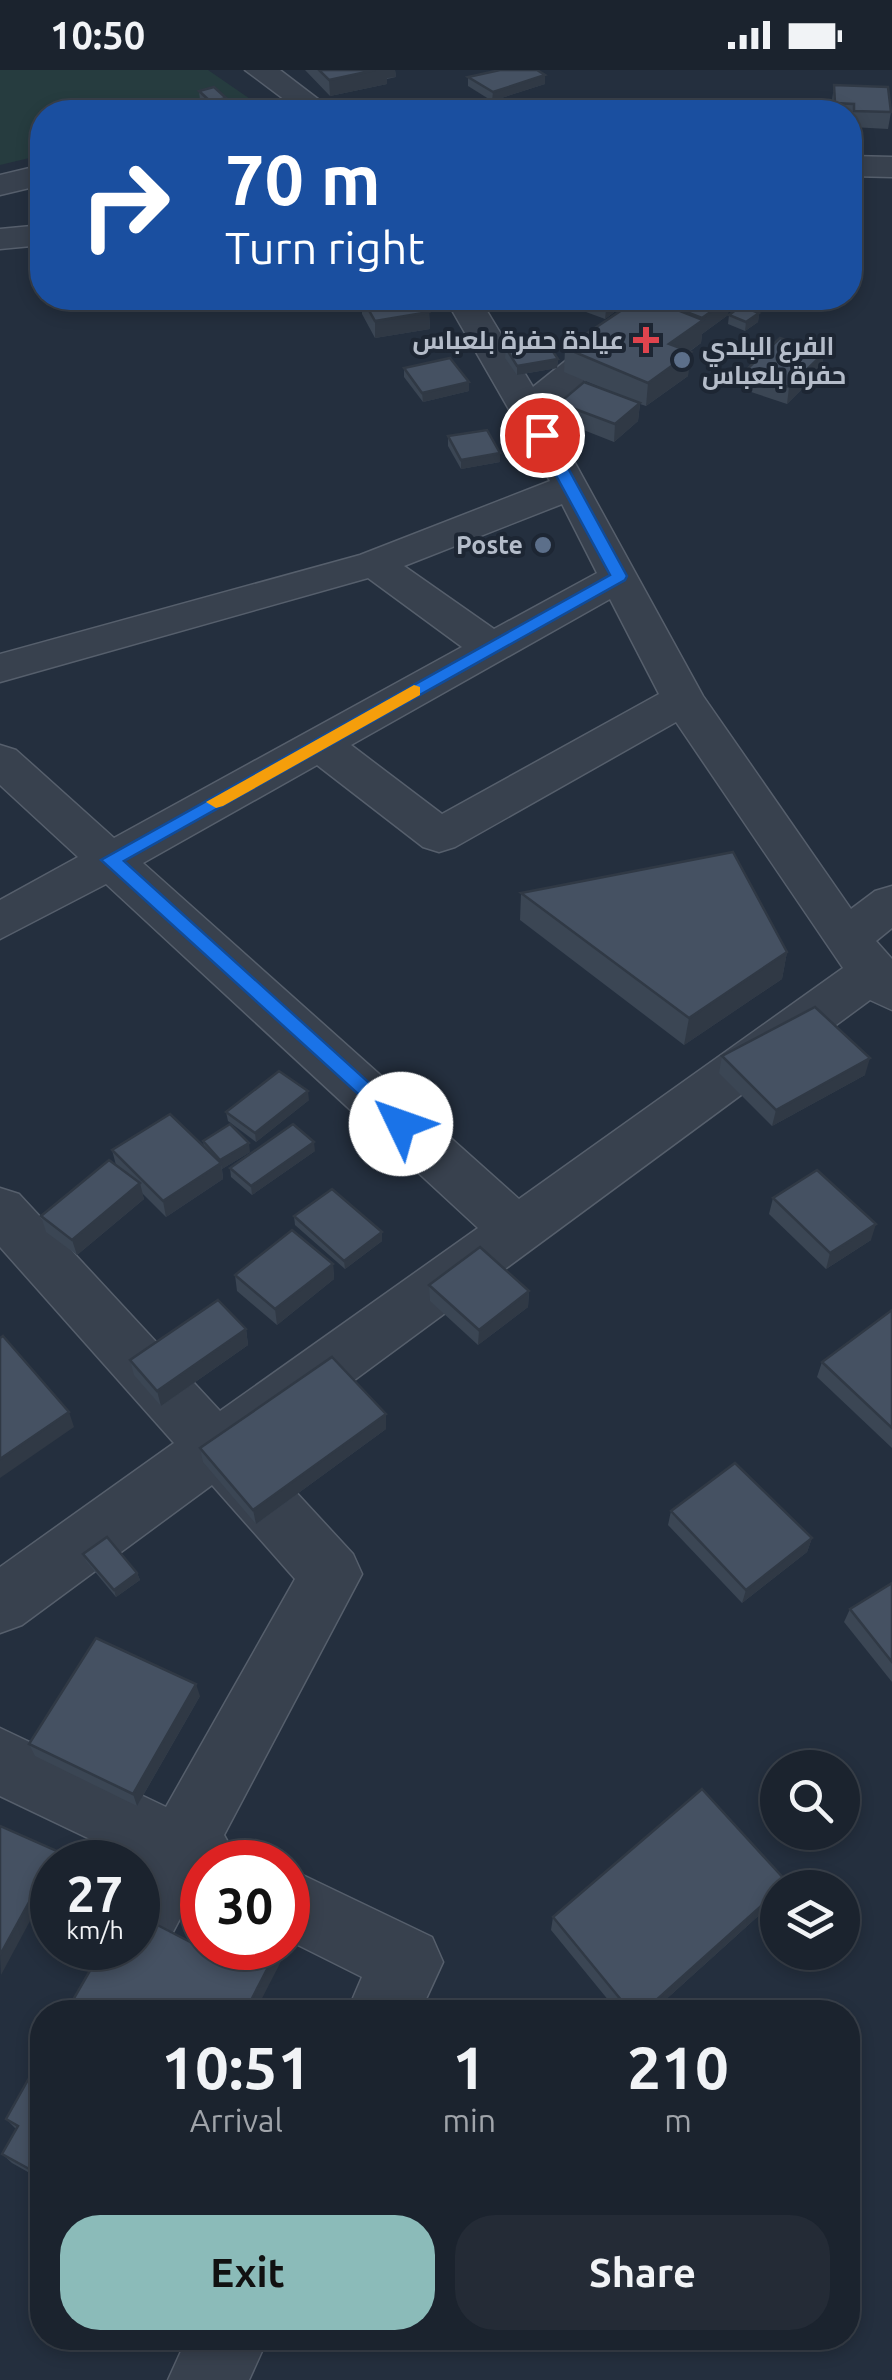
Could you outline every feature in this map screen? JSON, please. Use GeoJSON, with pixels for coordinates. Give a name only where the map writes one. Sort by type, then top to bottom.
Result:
{"type":"FeatureCollection","features":[{"type":"Feature","properties":{"kind":"street"},"geometry":{"type":"LineString","coordinates":[[260,70],[299,100]]}},
{"type":"Feature","properties":{"kind":"street"},"geometry":{"type":"LineString","coordinates":[[862,166],[892,166]]}},
{"type":"Feature","properties":{"kind":"street"},"geometry":{"type":"LineString","coordinates":[[0,185],[30,178]]}},
{"type":"Feature","properties":{"kind":"street"},"geometry":{"type":"LineString","coordinates":[[0,239],[30,236]]}},
{"type":"Feature","properties":{"kind":"street"},"geometry":{"type":"LineString","coordinates":[[469,310],[572,486],[682,698],[870,968]]}},
{"type":"Feature","properties":{"kind":"street"},"geometry":{"type":"LineString","coordinates":[[527,410],[650,310]]}},
{"type":"Feature","properties":{"kind":"street"},"geometry":{"type":"LineString","coordinates":[[0,668],[374,564],[572,486]]}},
{"type":"Feature","properties":{"kind":"street"},"geometry":{"type":"LineString","coordinates":[[374,564],[492,648]]}},
{"type":"Feature","properties":{"kind":"street"},"geometry":{"type":"LineString","coordinates":[[0,922],[619,576]]}},
{"type":"Feature","properties":{"kind":"street"},"geometry":{"type":"LineString","coordinates":[[320,744],[439,836],[682,698]]}},
{"type":"Feature","properties":{"kind":"street"},"geometry":{"type":"LineString","coordinates":[[0,760],[517,1230]]}},
{"type":"Feature","properties":{"kind":"street"},"geometry":{"type":"LineString","coordinates":[[0,1604],[517,1230],[870,968],[892,903]]}},
{"type":"Feature","properties":{"kind":"street"},"geometry":{"type":"LineString","coordinates":[[0,1210],[330,1574],[200,1840]]}},
{"type":"Feature","properties":{"kind":"street"},"geometry":{"type":"LineString","coordinates":[[0,1761],[180,1850]]}},
{"type":"Feature","properties":{"kind":"street"},"geometry":{"type":"LineString","coordinates":[[160,1901],[180,1873]]}},
{"type":"Feature","properties":{"kind":"street"},"geometry":{"type":"LineString","coordinates":[[310,1914],[407,1962],[389,2000]]}},
{"type":"Feature","properties":{"kind":"street"},"geometry":{"type":"LineString","coordinates":[[208,2380],[222,2350]]}},
{"type":"Feature","properties":{"kind":"green space"},"geometry":{"type":"Polygon","coordinates":[[[0,70],[208,70],[252,100],[30,100],[30,158],[0,165],[0,70]]]}},
{"type":"Feature","properties":{"kind":"building"},"geometry":{"type":"Polygon","coordinates":[[[319,70],[375,70],[329,80],[319,70]]]}},
{"type":"Feature","properties":{"kind":"building"},"geometry":{"type":"Polygon","coordinates":[[[500,70],[537,70],[545,75],[493,92],[468,77],[500,70]]]}},
{"type":"Feature","properties":{"kind":"building"},"geometry":{"type":"Polygon","coordinates":[[[834,85],[888,87],[891,112],[862,111],[862,100],[835,100],[834,85]]]}},
{"type":"Feature","properties":{"kind":"building"},"geometry":{"type":"Polygon","coordinates":[[[214,87],[226,98],[209,100],[199,91],[214,87]]]}},
{"type":"Feature","properties":{"kind":"building"},"geometry":{"type":"Polygon","coordinates":[[[369,310],[429,312],[375,321],[369,310]]]}},
{"type":"Feature","properties":{"kind":"building"},"geometry":{"type":"Polygon","coordinates":[[[622,310],[678,310],[703,320],[669,344],[691,352],[648,383],[565,348],[622,310]]]}},
{"type":"Feature","properties":{"kind":"building"},"geometry":{"type":"Polygon","coordinates":[[[681,310],[713,310],[702,318],[681,310]]]}},
{"type":"Feature","properties":{"kind":"building"},"geometry":{"type":"Polygon","coordinates":[[[736,310],[759,313],[746,322],[729,315],[736,310]]]}},
{"type":"Feature","properties":{"kind":"building"},"geometry":{"type":"Polygon","coordinates":[[[780,338],[824,353],[789,387],[744,372],[780,338]]]}},
{"type":"Feature","properties":{"kind":"building"},"geometry":{"type":"Polygon","coordinates":[[[546,341],[558,359],[517,366],[506,348],[546,341]]]}},
{"type":"Feature","properties":{"kind":"building"},"geometry":{"type":"Polygon","coordinates":[[[450,358],[469,382],[422,393],[404,368],[450,358]]]}},
{"type":"Feature","properties":{"kind":"building"},"geometry":{"type":"Polygon","coordinates":[[[584,382],[640,403],[615,424],[559,403],[584,382]]]}},
{"type":"Feature","properties":{"kind":"building"},"geometry":{"type":"Polygon","coordinates":[[[487,430],[500,453],[461,460],[448,436],[487,430]]]}},
{"type":"Feature","properties":{"kind":"building"},"geometry":{"type":"Polygon","coordinates":[[[733,852],[787,952],[689,1018],[521,893],[733,852]]]}},
{"type":"Feature","properties":{"kind":"building"},"geometry":{"type":"Polygon","coordinates":[[[815,1007],[870,1058],[776,1110],[722,1056],[815,1007]]]}},
{"type":"Feature","properties":{"kind":"building"},"geometry":{"type":"Polygon","coordinates":[[[279,1071],[308,1091],[255,1133],[226,1112],[279,1071]]]}},
{"type":"Feature","properties":{"kind":"building"},"geometry":{"type":"Polygon","coordinates":[[[170,1114],[221,1163],[163,1201],[112,1150],[170,1114]]]}},
{"type":"Feature","properties":{"kind":"building"},"geometry":{"type":"Polygon","coordinates":[[[230,1124],[249,1143],[220,1160],[203,1141],[230,1124]]]}},
{"type":"Feature","properties":{"kind":"building"},"geometry":{"type":"Polygon","coordinates":[[[293,1124],[314,1142],[251,1186],[230,1168],[293,1124]]]}},
{"type":"Feature","properties":{"kind":"building"},"geometry":{"type":"Polygon","coordinates":[[[109,1160],[140,1183],[72,1240],[41,1216],[109,1160]]]}},
{"type":"Feature","properties":{"kind":"building"},"geometry":{"type":"Polygon","coordinates":[[[817,1170],[876,1224],[830,1253],[773,1198],[817,1170]]]}},
{"type":"Feature","properties":{"kind":"building"},"geometry":{"type":"Polygon","coordinates":[[[332,1189],[382,1232],[344,1261],[294,1216],[332,1189]]]}},
{"type":"Feature","properties":{"kind":"building"},"geometry":{"type":"Polygon","coordinates":[[[292,1230],[333,1264],[275,1309],[235,1275],[292,1230]]]}},
{"type":"Feature","properties":{"kind":"building"},"geometry":{"type":"Polygon","coordinates":[[[480,1247],[529,1291],[479,1330],[429,1285],[480,1247]]]}},
{"type":"Feature","properties":{"kind":"building"},"geometry":{"type":"Polygon","coordinates":[[[218,1300],[246,1329],[157,1391],[130,1360],[218,1300]]]}},
{"type":"Feature","properties":{"kind":"building"},"geometry":{"type":"Polygon","coordinates":[[[892,1310],[892,1428],[822,1362],[892,1310]]]}},
{"type":"Feature","properties":{"kind":"building"},"geometry":{"type":"Polygon","coordinates":[[[3,1336],[69,1412],[0,1459],[0,1338],[3,1336]]]}},
{"type":"Feature","properties":{"kind":"building"},"geometry":{"type":"Polygon","coordinates":[[[332,1357],[386,1414],[253,1510],[200,1448],[332,1357]]]}},
{"type":"Feature","properties":{"kind":"building"},"geometry":{"type":"Polygon","coordinates":[[[735,1463],[812,1538],[746,1590],[671,1511],[735,1463]]]}},
{"type":"Feature","properties":{"kind":"building"},"geometry":{"type":"Polygon","coordinates":[[[107,1537],[137,1573],[114,1590],[83,1554],[107,1537]]]}},
{"type":"Feature","properties":{"kind":"building"},"geometry":{"type":"Polygon","coordinates":[[[892,1583],[892,1662],[850,1609],[892,1583]]]}},
{"type":"Feature","properties":{"kind":"building"},"geometry":{"type":"Polygon","coordinates":[[[96,1638],[196,1684],[133,1794],[29,1744],[96,1638]]]}},
{"type":"Feature","properties":{"kind":"building"},"geometry":{"type":"Polygon","coordinates":[[[702,1789],[776,1870],[760,1870],[760,1907],[656,2000],[621,2000],[553,1917],[702,1789]]]}},
{"type":"Feature","properties":{"kind":"building"},"geometry":{"type":"Polygon","coordinates":[[[0,1826],[32,1840],[30,1900],[0,1955],[0,1826]]]}},
{"type":"Feature","properties":{"kind":"building"},"geometry":{"type":"Polygon","coordinates":[[[160,1926],[180,1937],[180,1970],[267,1970],[251,2000],[73,2000],[90,1970],[160,1970],[160,1926]]]}},
{"type":"Feature","properties":{"kind":"building"},"geometry":{"type":"Polygon","coordinates":[[[30,2076],[30,2169],[2,2154],[18,2126],[6,2119],[30,2076]]]}},
{"type":"Feature","properties":{"kind":"slow traffic"},"geometry":{"type":"LineString","coordinates":[[216,802],[414,691]]}},
{"type":"Feature","properties":{"kind":"place","name":"عيادة حفرة بلعباس"},"geometry":{"type":"Point","coordinates":[646,340]}},
{"type":"Feature","properties":{"kind":"place","name":"الفرع البلدي حفرة بلعباس"},"geometry":{"type":"Point","coordinates":[682,360]}},
{"type":"Feature","properties":{"kind":"place","name":"Poste"},"geometry":{"type":"Point","coordinates":[543,545]}},
{"type":"Feature","properties":{"kind":"route"},"geometry":{"type":"LineString","coordinates":[[401,1124],[111,860],[619,576],[542,435]]}}]}
